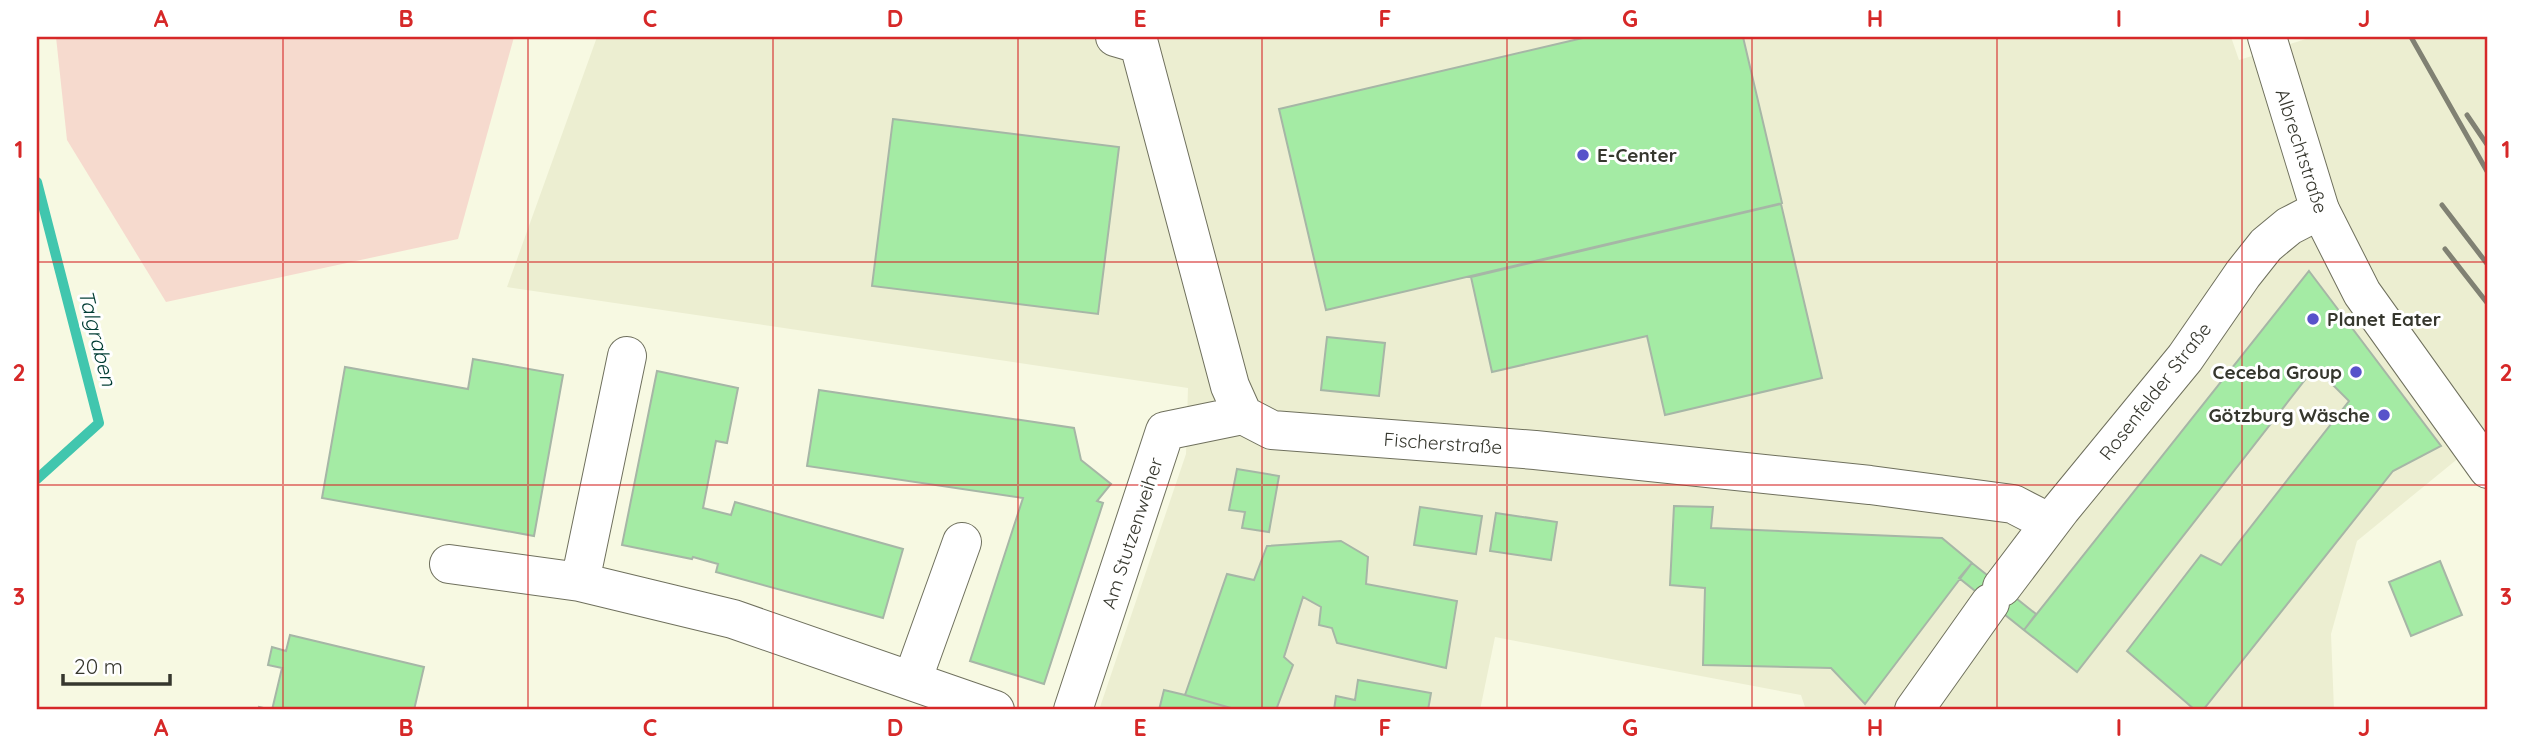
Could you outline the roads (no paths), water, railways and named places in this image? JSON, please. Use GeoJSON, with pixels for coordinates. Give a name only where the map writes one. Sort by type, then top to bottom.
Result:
{"type":"FeatureCollection","features":[{"type":"Feature","properties":{"kind":"street"},"geometry":{"type":"LineString","coordinates":[[1115,37],[1139,44],[1230,386],[1243,415]]}},
{"type":"Feature","properties":{"kind":"street","name":"Albrechtstraße"},"geometry":{"type":"LineString","coordinates":[[2266,37],[2320,210],[2362,293],[2488,469]]}},
{"type":"Feature","properties":{"kind":"street","name":"Rosenfelder Straße"},"geometry":{"type":"LineString","coordinates":[[1914,710],[2050,523],[2185,358],[2266,245],[2289,226],[2320,210]]}},
{"type":"Feature","properties":{"kind":"street"},"geometry":{"type":"LineString","coordinates":[[580,582],[627,356]]}},
{"type":"Feature","properties":{"kind":"street","name":"Fischerstraße"},"geometry":{"type":"LineString","coordinates":[[1243,415],[1272,430],[1535,450],[1965,497],[2013,504],[2050,523]]}},
{"type":"Feature","properties":{"kind":"street","name":"Am Stutzenweiher"},"geometry":{"type":"LineString","coordinates":[[1073,710],[1166,431],[1243,415]]}},
{"type":"Feature","properties":{"kind":"street"},"geometry":{"type":"LineString","coordinates":[[912,681],[962,542]]}},
{"type":"Feature","properties":{"kind":"street"},"geometry":{"type":"LineString","coordinates":[[449,564],[580,582],[733,619],[995,710]]}},
{"type":"Feature","properties":{"kind":"waterway","name":"Talgraben"},"geometry":{"type":"LineString","coordinates":[[37,182],[99,423],[37,479]]}},
{"type":"Feature","properties":{"kind":"railway"},"geometry":{"type":"LineString","coordinates":[[2411,37],[2488,173]]}},
{"type":"Feature","properties":{"kind":"railway"},"geometry":{"type":"LineString","coordinates":[[2467,115],[2488,146]]}},
{"type":"Feature","properties":{"kind":"railway"},"geometry":{"type":"LineString","coordinates":[[2442,205],[2488,265]]}},
{"type":"Feature","properties":{"kind":"railway"},"geometry":{"type":"LineString","coordinates":[[2445,249],[2488,304]]}},
{"type":"Feature","properties":{"kind":"place","name":"E-Center"},"geometry":{"type":"Point","coordinates":[1583,155]}},
{"type":"Feature","properties":{"kind":"place","name":"Planet Eater"},"geometry":{"type":"Point","coordinates":[2313,319]}},
{"type":"Feature","properties":{"kind":"place","name":"Ceceba Group"},"geometry":{"type":"Point","coordinates":[2356,372]}},
{"type":"Feature","properties":{"kind":"place","name":"Götzburg Wäsche"},"geometry":{"type":"Point","coordinates":[2384,415]}}]}
